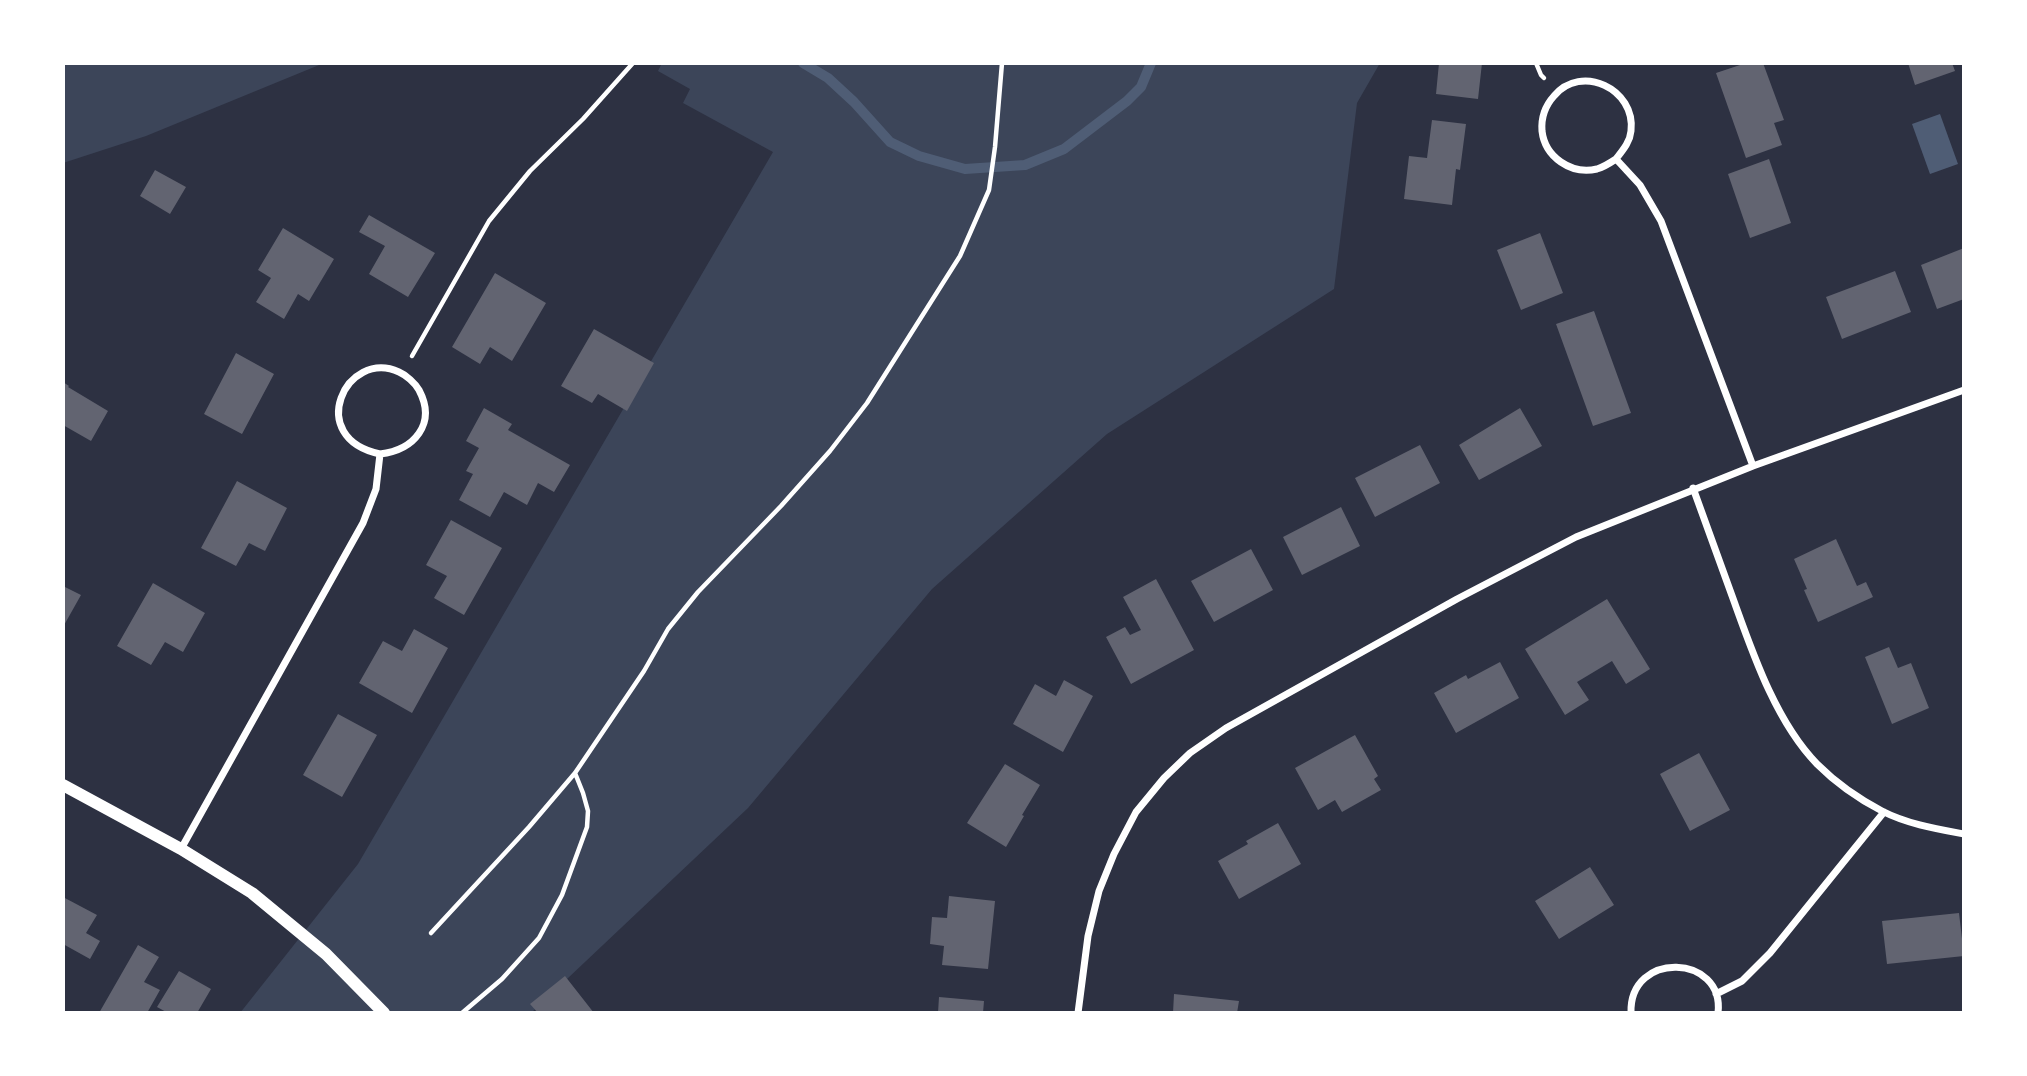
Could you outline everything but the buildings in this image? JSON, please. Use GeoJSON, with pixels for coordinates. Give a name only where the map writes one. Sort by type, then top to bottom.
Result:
{"type":"FeatureCollection","features":[{"type":"Feature","properties":{"kind":"street"},"geometry":{"type":"LineString","coordinates":[[1587,80],[1609,87],[1621,97],[1630,116],[1631,132],[1627,144],[1616,159],[1600,169],[1586,170],[1571,168],[1556,159],[1545,142],[1542,128],[1543,114],[1558,91],[1574,82],[1587,80]]}},
{"type":"Feature","properties":{"kind":"street"},"geometry":{"type":"LineString","coordinates":[[1616,159],[1640,185],[1661,221],[1753,466]]}},
{"type":"Feature","properties":{"kind":"street"},"geometry":{"type":"LineString","coordinates":[[377,368],[403,373],[418,387],[424,402],[425,415],[417,437],[407,446],[393,453],[380,454],[364,451],[350,441],[339,421],[339,406],[343,392],[350,382],[365,371],[377,368]]}},
{"type":"Feature","properties":{"kind":"street"},"geometry":{"type":"LineString","coordinates":[[1078,1013],[1087,936],[1098,891],[1136,812],[1190,752],[1226,727],[1576,537],[1693,488],[1964,390]]}},
{"type":"Feature","properties":{"kind":"street"},"geometry":{"type":"LineString","coordinates":[[181,849],[363,523],[376,489],[380,454]]}},
{"type":"Feature","properties":{"kind":"street"},"geometry":{"type":"LineString","coordinates":[[1693,488],[1751,649],[1770,693],[1793,732],[1816,763],[1845,788],[1884,812],[1930,827],[1964,834]]}},
{"type":"Feature","properties":{"kind":"street"},"geometry":{"type":"LineString","coordinates":[[63,785],[181,849],[252,893],[326,954],[384,1013]]}},
{"type":"Feature","properties":{"kind":"street"},"geometry":{"type":"LineString","coordinates":[[1716,994],[1742,981],[1770,953],[1884,812]]}},
{"type":"Feature","properties":{"kind":"street"},"geometry":{"type":"LineString","coordinates":[[1630,1013],[1633,994],[1641,981],[1656,970],[1670,966],[1685,967],[1708,980],[1716,994],[1718,1013]]}},
{"type":"Feature","properties":{"kind":"path"},"geometry":{"type":"LineString","coordinates":[[403,373],[489,220],[530,171],[583,119],[633,63]]}},
{"type":"Feature","properties":{"kind":"path"},"geometry":{"type":"LineString","coordinates":[[431,933],[575,773],[683,610],[806,479],[867,403],[960,256],[989,190],[1002,63]]}},
{"type":"Feature","properties":{"kind":"path"},"geometry":{"type":"LineString","coordinates":[[462,1013],[502,979],[539,938],[562,895],[587,827],[588,811],[575,773]]}},
{"type":"Feature","properties":{"kind":"shaded area"},"geometry":{"type":"Polygon","coordinates":[[[63,63],[324,63],[146,136],[63,163],[63,63]]]}},
{"type":"Feature","properties":{"kind":"shaded area"},"geometry":{"type":"Polygon","coordinates":[[[662,63],[1380,63],[1357,103],[1334,289],[1107,434],[932,589],[748,808],[531,1013],[240,1013],[358,864],[773,152],[683,103],[690,89],[658,71],[662,63]]]}},
{"type":"Feature","properties":{"kind":"shaded area"},"geometry":{"type":"Polygon","coordinates":[[[1940,114],[1958,164],[1930,174],[1912,124],[1940,114]]]}},
{"type":"Feature","properties":{"kind":"waterway"},"geometry":{"type":"LineString","coordinates":[[803,63],[828,78],[890,142],[919,156],[965,169],[1025,165],[1064,149],[1127,101],[1141,87],[1151,63]]}}]}
